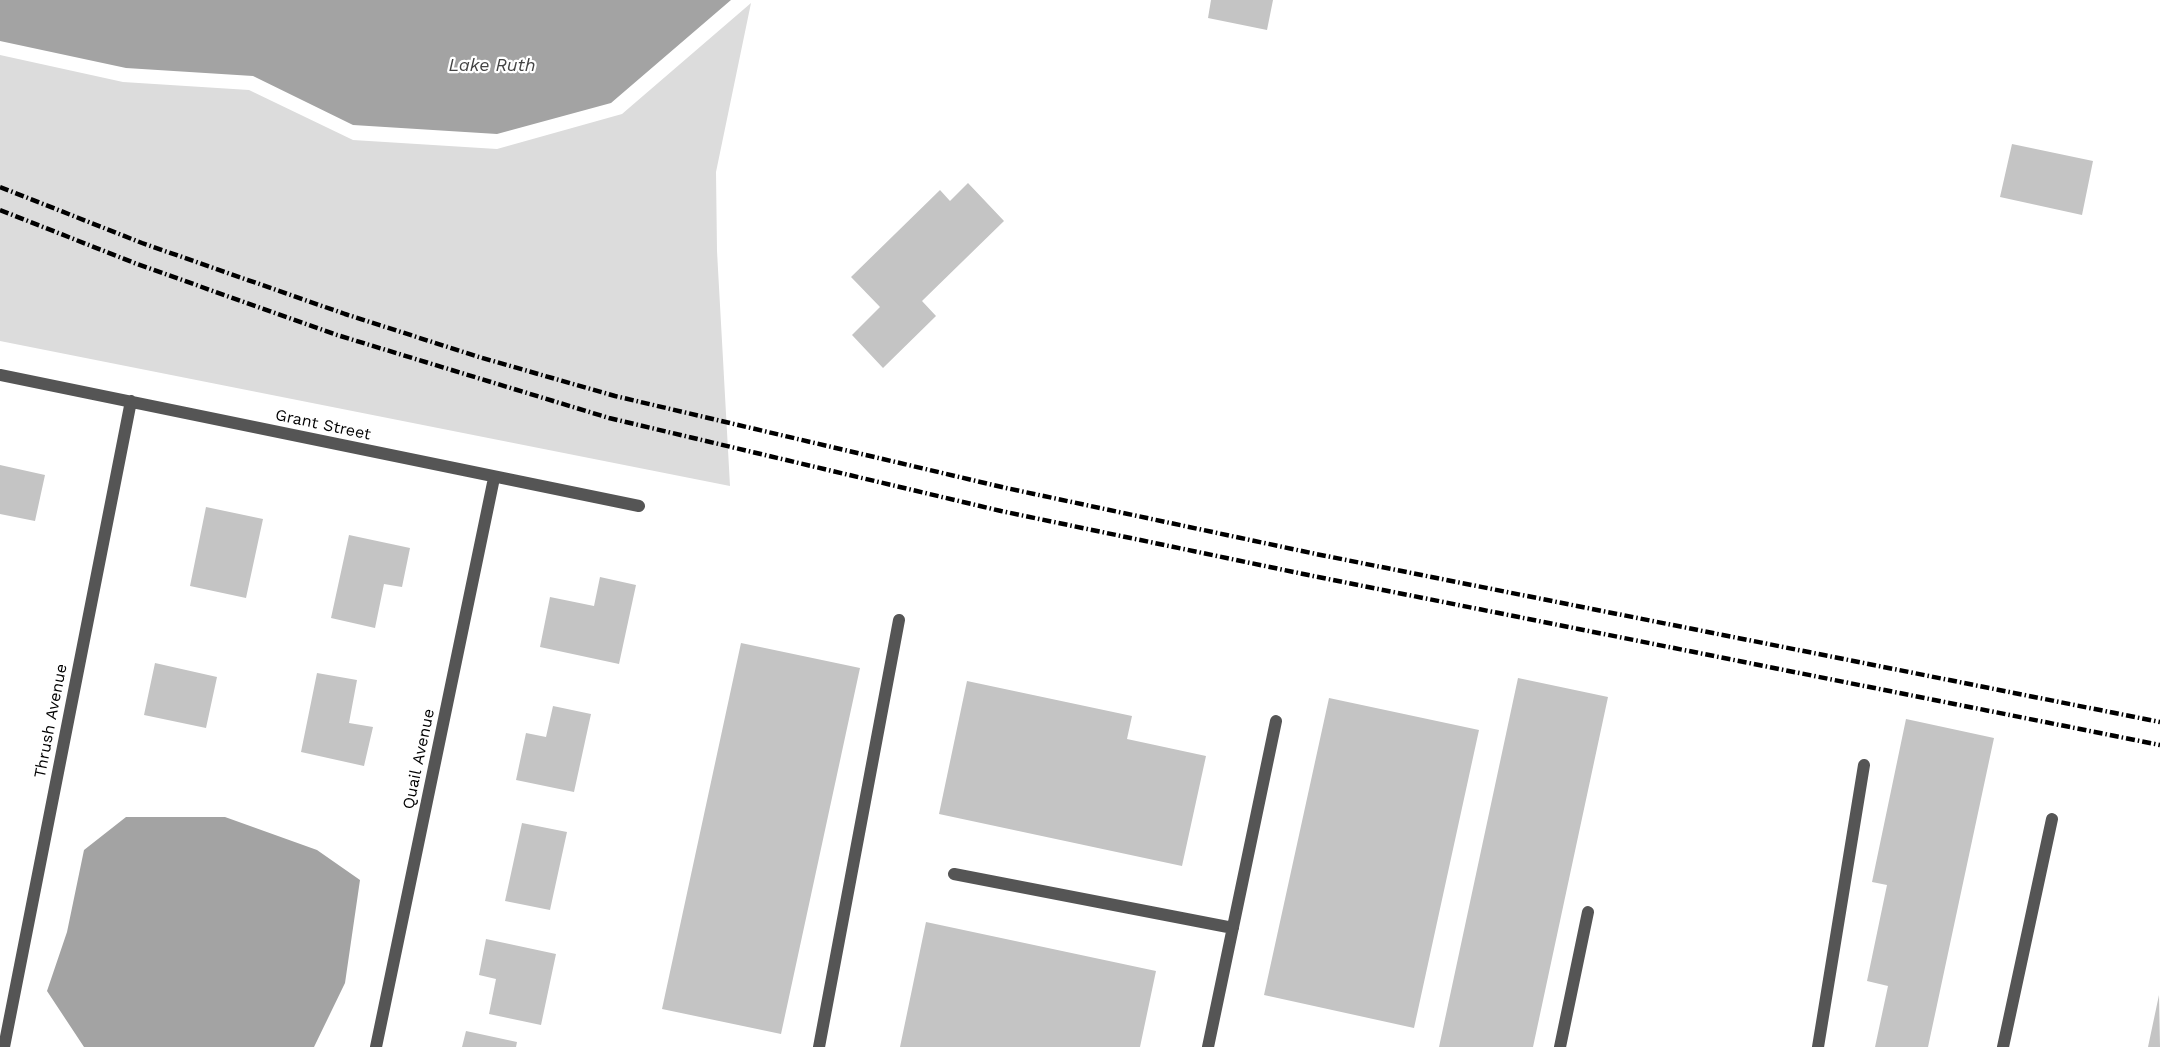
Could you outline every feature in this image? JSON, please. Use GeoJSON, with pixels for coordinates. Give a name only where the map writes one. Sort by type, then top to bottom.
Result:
{"type":"FeatureCollection","features":[{"type":"Feature","properties":{"kind":"street","name":"Grant Street"},"geometry":{"type":"LineString","coordinates":[[0,375],[639,506]]}},
{"type":"Feature","properties":{"kind":"street","name":"Thrush Avenue"},"geometry":{"type":"LineString","coordinates":[[4,1047],[131,401]]}},
{"type":"Feature","properties":{"kind":"street","name":"Quail Avenue"},"geometry":{"type":"LineString","coordinates":[[376,1047],[494,478]]}},
{"type":"Feature","properties":{"kind":"street"},"geometry":{"type":"LineString","coordinates":[[819,1047],[899,620]]}},
{"type":"Feature","properties":{"kind":"street"},"geometry":{"type":"LineString","coordinates":[[1208,1047],[1276,721]]}},
{"type":"Feature","properties":{"kind":"street"},"geometry":{"type":"LineString","coordinates":[[1818,1047],[1864,765]]}},
{"type":"Feature","properties":{"kind":"street"},"geometry":{"type":"LineString","coordinates":[[2003,1047],[2052,819]]}},
{"type":"Feature","properties":{"kind":"street"},"geometry":{"type":"LineString","coordinates":[[954,874],[1233,928]]}},
{"type":"Feature","properties":{"kind":"street"},"geometry":{"type":"LineString","coordinates":[[1560,1047],[1588,912]]}},
{"type":"Feature","properties":{"kind":"shaded area"},"geometry":{"type":"Polygon","coordinates":[[[751,3],[716,172],[717,251],[730,486],[0,341],[0,55],[123,82],[249,90],[353,140],[497,149],[622,114],[751,3]]]}},
{"type":"Feature","properties":{"kind":"water","name":"Lake Ruth"},"geometry":{"type":"Polygon","coordinates":[[[0,0],[731,0],[611,103],[497,134],[353,125],[253,76],[126,68],[0,41],[0,0]]]}},
{"type":"Feature","properties":{"kind":"water"},"geometry":{"type":"Polygon","coordinates":[[[126,817],[225,817],[317,850],[360,880],[345,983],[314,1047],[84,1047],[47,991],[67,932],[84,850],[126,817]]]}},
{"type":"Feature","properties":{"kind":"building"},"geometry":{"type":"Polygon","coordinates":[[[1211,0],[1273,0],[1267,30],[1208,18],[1211,0]]]}},
{"type":"Feature","properties":{"kind":"building"},"geometry":{"type":"Polygon","coordinates":[[[2012,144],[2093,161],[2082,215],[2000,197],[2012,144]]]}},
{"type":"Feature","properties":{"kind":"building"},"geometry":{"type":"Polygon","coordinates":[[[968,183],[1004,221],[922,301],[936,316],[883,368],[852,335],[880,307],[851,277],[940,190],[950,201],[968,183]]]}},
{"type":"Feature","properties":{"kind":"building"},"geometry":{"type":"Polygon","coordinates":[[[0,465],[45,475],[35,521],[0,514],[0,465]]]}},
{"type":"Feature","properties":{"kind":"building"},"geometry":{"type":"Polygon","coordinates":[[[206,507],[263,519],[246,598],[190,586],[206,507]]]}},
{"type":"Feature","properties":{"kind":"building"},"geometry":{"type":"Polygon","coordinates":[[[349,535],[410,548],[402,587],[384,584],[375,628],[331,618],[349,535]]]}},
{"type":"Feature","properties":{"kind":"building"},"geometry":{"type":"Polygon","coordinates":[[[600,577],[636,585],[619,664],[540,647],[550,597],[594,606],[600,577]]]}},
{"type":"Feature","properties":{"kind":"building"},"geometry":{"type":"Polygon","coordinates":[[[741,643],[860,668],[781,1034],[662,1009],[741,643]]]}},
{"type":"Feature","properties":{"kind":"building"},"geometry":{"type":"Polygon","coordinates":[[[155,663],[217,677],[206,728],[144,715],[155,663]]]}},
{"type":"Feature","properties":{"kind":"building"},"geometry":{"type":"Polygon","coordinates":[[[317,673],[357,680],[349,723],[373,727],[364,766],[301,752],[317,673]]]}},
{"type":"Feature","properties":{"kind":"building"},"geometry":{"type":"Polygon","coordinates":[[[1518,678],[1608,697],[1533,1047],[1439,1047],[1518,678]]]}},
{"type":"Feature","properties":{"kind":"building"},"geometry":{"type":"Polygon","coordinates":[[[967,681],[1132,716],[1127,739],[1206,756],[1182,866],[939,814],[967,681]]]}},
{"type":"Feature","properties":{"kind":"building"},"geometry":{"type":"Polygon","coordinates":[[[1329,698],[1479,730],[1414,1028],[1264,995],[1329,698]]]}},
{"type":"Feature","properties":{"kind":"building"},"geometry":{"type":"Polygon","coordinates":[[[553,706],[591,714],[574,792],[516,780],[526,733],[546,737],[553,706]]]}},
{"type":"Feature","properties":{"kind":"building"},"geometry":{"type":"Polygon","coordinates":[[[1906,719],[1994,738],[1928,1047],[1875,1047],[1888,986],[1867,981],[1887,885],[1872,882],[1906,719]]]}},
{"type":"Feature","properties":{"kind":"building"},"geometry":{"type":"Polygon","coordinates":[[[522,823],[567,832],[550,910],[505,901],[522,823]]]}},
{"type":"Feature","properties":{"kind":"building"},"geometry":{"type":"Polygon","coordinates":[[[926,922],[1156,971],[1140,1047],[900,1047],[926,922]]]}},
{"type":"Feature","properties":{"kind":"building"},"geometry":{"type":"Polygon","coordinates":[[[486,939],[556,954],[541,1025],[489,1014],[496,979],[479,975],[486,939]]]}},
{"type":"Feature","properties":{"kind":"building"},"geometry":{"type":"Polygon","coordinates":[[[2159,995],[2160,1047],[2148,1047],[2159,995]]]}},
{"type":"Feature","properties":{"kind":"building"},"geometry":{"type":"Polygon","coordinates":[[[466,1031],[517,1042],[516,1047],[462,1047],[466,1031]]]}},
{"type":"Feature","properties":{"kind":"railway"},"geometry":{"type":"LineString","coordinates":[[0,187],[142,243],[345,314],[479,357],[615,396],[1006,488],[1316,554],[2160,722]]}},
{"type":"Feature","properties":{"kind":"railway"},"geometry":{"type":"LineString","coordinates":[[0,210],[137,264],[337,335],[609,418],[1001,511],[1313,576],[2160,745]]}}]}
